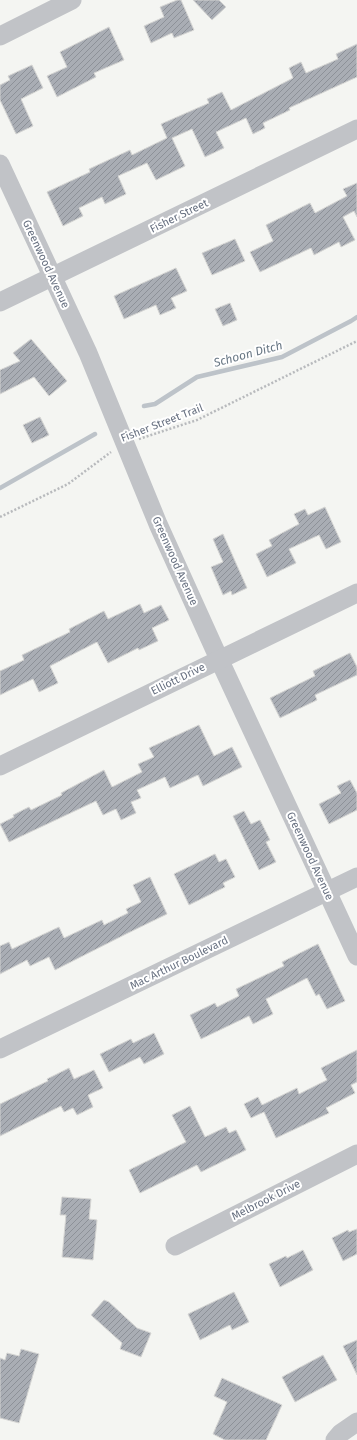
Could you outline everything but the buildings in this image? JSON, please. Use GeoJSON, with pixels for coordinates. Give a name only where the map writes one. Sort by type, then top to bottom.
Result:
{"type":"FeatureCollection","features":[{"type":"Feature","properties":{"kind":"street"},"geometry":{"type":"LineString","coordinates":[[0,36],[72,0]]}},
{"type":"Feature","properties":{"kind":"street","name":"Fisher Street"},"geometry":{"type":"LineString","coordinates":[[0,302],[357,129]]}},
{"type":"Feature","properties":{"kind":"street","name":"Greenwood Avenue"},"geometry":{"type":"LineString","coordinates":[[0,164],[88,353],[124,445],[158,524],[357,956]]}},
{"type":"Feature","properties":{"kind":"street","name":"Elliott Drive"},"geometry":{"type":"LineString","coordinates":[[0,766],[357,593]]}},
{"type":"Feature","properties":{"kind":"street","name":"Mac Arthur Boulevard"},"geometry":{"type":"LineString","coordinates":[[0,1048],[357,877]]}},
{"type":"Feature","properties":{"kind":"street","name":"Melbrook Drive"},"geometry":{"type":"LineString","coordinates":[[175,1246],[357,1154]]}},
{"type":"Feature","properties":{"kind":"street"},"geometry":{"type":"LineString","coordinates":[[335,1440],[341,1433],[357,1422]]}},
{"type":"Feature","properties":{"kind":"path","name":"Fisher Street Trail"},"geometry":{"type":"LineString","coordinates":[[0,517],[68,484],[109,453],[124,445],[197,420],[357,341]]}},
{"type":"Feature","properties":{"kind":"waterway","name":"Schoon Ditch"},"geometry":{"type":"LineString","coordinates":[[144,406],[155,404],[197,377],[282,357],[357,317]]}},
{"type":"Feature","properties":{"kind":"waterway","name":"Schoon Ditch"},"geometry":{"type":"LineString","coordinates":[[0,488],[95,434]]}}]}
